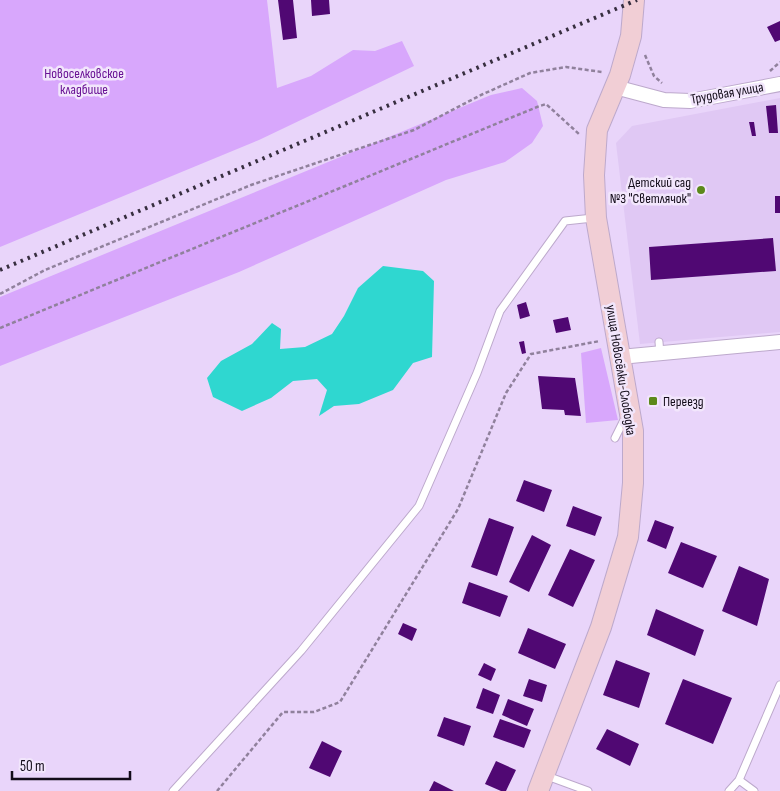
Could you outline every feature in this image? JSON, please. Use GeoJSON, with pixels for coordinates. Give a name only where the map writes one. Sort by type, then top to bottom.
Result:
{"type":"FeatureCollection","features":[{"type":"Feature","properties":{"kind":"main road","name":"улица Новосёлки-Слободка"},"geometry":{"type":"LineString","coordinates":[[541,783],[600,627],[628,537],[633,483],[633,431],[596,218],[594,175],[598,130],[620,75],[631,36],[634,0]]}},
{"type":"Feature","properties":{"kind":"street","name":"Трудовая улица"},"geometry":{"type":"LineString","coordinates":[[615,88],[664,100],[690,100],[780,84]]}},
{"type":"Feature","properties":{"kind":"street"},"geometry":{"type":"LineString","coordinates":[[618,348],[780,344]]}},
{"type":"Feature","properties":{"kind":"lane"},"geometry":{"type":"LineString","coordinates":[[174,791],[301,651],[419,506],[477,373],[500,311],[565,221],[596,218]]}},
{"type":"Feature","properties":{"kind":"lane"},"geometry":{"type":"LineString","coordinates":[[615,438],[629,409]]}},
{"type":"Feature","properties":{"kind":"lane"},"geometry":{"type":"LineString","coordinates":[[729,791],[738,780],[780,685]]}},
{"type":"Feature","properties":{"kind":"lane"},"geometry":{"type":"LineString","coordinates":[[738,780],[754,791]]}},
{"type":"Feature","properties":{"kind":"lane"},"geometry":{"type":"LineString","coordinates":[[541,783],[588,791]]}},
{"type":"Feature","properties":{"kind":"path"},"geometry":{"type":"LineString","coordinates":[[645,47],[645,54],[654,76],[668,88]]}},
{"type":"Feature","properties":{"kind":"path"},"geometry":{"type":"LineString","coordinates":[[0,294],[44,270],[251,185],[414,130],[481,95],[530,73],[566,67],[602,72]]}},
{"type":"Feature","properties":{"kind":"path"},"geometry":{"type":"LineString","coordinates":[[0,328],[546,104],[581,136]]}},
{"type":"Feature","properties":{"kind":"path"},"geometry":{"type":"LineString","coordinates":[[217,791],[283,712],[314,712],[340,702],[458,509],[506,393],[531,354],[618,348]]}},
{"type":"Feature","properties":{"kind":"shaded area","name":"Детский сад №3 \"Светлячок\""},"geometry":{"type":"Polygon","coordinates":[[[780,98],[780,332],[640,344],[616,143],[632,126],[780,98]]]}},
{"type":"Feature","properties":{"kind":"shaded area"},"geometry":{"type":"Polygon","coordinates":[[[383,266],[423,271],[434,281],[432,357],[413,363],[393,390],[359,404],[334,406],[319,416],[327,390],[317,379],[293,381],[271,398],[242,411],[213,397],[207,378],[221,361],[252,344],[272,323],[281,329],[280,349],[305,347],[332,334],[344,316],[358,288],[383,266]]]}},
{"type":"Feature","properties":{"kind":"green space","name":"Новоселковское кладбище"},"geometry":{"type":"Polygon","coordinates":[[[0,0],[267,0],[277,88],[311,76],[353,50],[375,51],[402,41],[414,66],[259,140],[0,247],[0,0]]]}},
{"type":"Feature","properties":{"kind":"green space"},"geometry":{"type":"Polygon","coordinates":[[[522,88],[537,101],[543,126],[532,143],[505,162],[446,180],[239,272],[0,366],[0,297],[491,95],[522,88]]]}},
{"type":"Feature","properties":{"kind":"green space"},"geometry":{"type":"Polygon","coordinates":[[[601,348],[618,420],[586,423],[581,353],[601,348]]]}},
{"type":"Feature","properties":{"kind":"building"},"geometry":{"type":"Polygon","coordinates":[[[278,0],[293,0],[297,38],[283,40],[278,0]]]}},
{"type":"Feature","properties":{"kind":"building"},"geometry":{"type":"Polygon","coordinates":[[[311,0],[329,0],[330,14],[312,16],[311,0]]]}},
{"type":"Feature","properties":{"kind":"building"},"geometry":{"type":"Polygon","coordinates":[[[780,21],[780,40],[775,42],[767,27],[780,21]]]}},
{"type":"Feature","properties":{"kind":"building"},"geometry":{"type":"Polygon","coordinates":[[[776,105],[778,133],[769,133],[766,106],[776,105]]]}},
{"type":"Feature","properties":{"kind":"building"},"geometry":{"type":"Polygon","coordinates":[[[749,122],[754,122],[756,136],[752,136],[749,122]]]}},
{"type":"Feature","properties":{"kind":"building"},"geometry":{"type":"Polygon","coordinates":[[[775,196],[780,196],[780,213],[775,213],[775,196]]]}},
{"type":"Feature","properties":{"kind":"building"},"geometry":{"type":"Polygon","coordinates":[[[773,238],[776,271],[651,280],[649,247],[773,238]]]}},
{"type":"Feature","properties":{"kind":"building"},"geometry":{"type":"Polygon","coordinates":[[[526,302],[530,316],[520,319],[517,305],[526,302]]]}},
{"type":"Feature","properties":{"kind":"building"},"geometry":{"type":"Polygon","coordinates":[[[568,317],[571,330],[556,333],[553,320],[568,317]]]}},
{"type":"Feature","properties":{"kind":"building"},"geometry":{"type":"Polygon","coordinates":[[[524,341],[526,353],[522,354],[519,342],[524,341]]]}},
{"type":"Feature","properties":{"kind":"building"},"geometry":{"type":"Polygon","coordinates":[[[538,376],[575,378],[581,416],[565,415],[564,410],[542,409],[538,376]]]}},
{"type":"Feature","properties":{"kind":"building"},"geometry":{"type":"Polygon","coordinates":[[[524,480],[552,490],[544,512],[516,501],[524,480]]]}},
{"type":"Feature","properties":{"kind":"building"},"geometry":{"type":"Polygon","coordinates":[[[573,506],[602,517],[595,536],[566,526],[573,506]]]}},
{"type":"Feature","properties":{"kind":"building"},"geometry":{"type":"Polygon","coordinates":[[[489,518],[514,527],[497,576],[471,567],[489,518]]]}},
{"type":"Feature","properties":{"kind":"building"},"geometry":{"type":"Polygon","coordinates":[[[655,520],[674,527],[666,549],[647,541],[655,520]]]}},
{"type":"Feature","properties":{"kind":"building"},"geometry":{"type":"Polygon","coordinates":[[[532,535],[551,545],[529,592],[509,582],[532,535]]]}},
{"type":"Feature","properties":{"kind":"building"},"geometry":{"type":"Polygon","coordinates":[[[681,542],[717,556],[703,588],[668,573],[681,542]]]}},
{"type":"Feature","properties":{"kind":"building"},"geometry":{"type":"Polygon","coordinates":[[[570,549],[595,560],[573,607],[548,595],[570,549]]]}},
{"type":"Feature","properties":{"kind":"building"},"geometry":{"type":"Polygon","coordinates":[[[739,566],[769,579],[757,626],[722,611],[739,566]]]}},
{"type":"Feature","properties":{"kind":"building"},"geometry":{"type":"Polygon","coordinates":[[[469,582],[508,596],[500,617],[462,603],[469,582]]]}},
{"type":"Feature","properties":{"kind":"building"},"geometry":{"type":"Polygon","coordinates":[[[656,609],[704,630],[695,656],[647,635],[656,609]]]}},
{"type":"Feature","properties":{"kind":"building"},"geometry":{"type":"Polygon","coordinates":[[[403,623],[417,629],[412,641],[398,634],[403,623]]]}},
{"type":"Feature","properties":{"kind":"building"},"geometry":{"type":"Polygon","coordinates":[[[528,628],[566,644],[555,669],[518,653],[528,628]]]}},
{"type":"Feature","properties":{"kind":"building"},"geometry":{"type":"Polygon","coordinates":[[[616,660],[650,673],[639,708],[603,695],[616,660]]]}},
{"type":"Feature","properties":{"kind":"building"},"geometry":{"type":"Polygon","coordinates":[[[484,663],[496,669],[491,681],[478,675],[484,663]]]}},
{"type":"Feature","properties":{"kind":"building"},"geometry":{"type":"Polygon","coordinates":[[[529,679],[547,685],[542,702],[523,696],[529,679]]]}},
{"type":"Feature","properties":{"kind":"building"},"geometry":{"type":"Polygon","coordinates":[[[683,679],[732,698],[713,744],[665,724],[683,679]]]}},
{"type":"Feature","properties":{"kind":"building"},"geometry":{"type":"Polygon","coordinates":[[[483,688],[500,695],[493,714],[476,708],[483,688]]]}},
{"type":"Feature","properties":{"kind":"building"},"geometry":{"type":"Polygon","coordinates":[[[508,699],[534,709],[527,726],[502,715],[508,699]]]}},
{"type":"Feature","properties":{"kind":"building"},"geometry":{"type":"Polygon","coordinates":[[[444,717],[471,726],[464,746],[437,736],[444,717]]]}},
{"type":"Feature","properties":{"kind":"building"},"geometry":{"type":"Polygon","coordinates":[[[500,719],[531,730],[524,748],[493,737],[500,719]]]}},
{"type":"Feature","properties":{"kind":"building"},"geometry":{"type":"Polygon","coordinates":[[[607,729],[639,744],[630,766],[596,749],[607,729]]]}},
{"type":"Feature","properties":{"kind":"building"},"geometry":{"type":"Polygon","coordinates":[[[322,741],[342,751],[330,777],[309,768],[322,741]]]}},
{"type":"Feature","properties":{"kind":"building"},"geometry":{"type":"Polygon","coordinates":[[[496,761],[516,770],[506,791],[501,791],[485,784],[496,761]]]}},
{"type":"Feature","properties":{"kind":"building"},"geometry":{"type":"Polygon","coordinates":[[[434,781],[454,791],[429,791],[434,781]]]}},
{"type":"Feature","properties":{"kind":"railway"},"geometry":{"type":"LineString","coordinates":[[0,270],[637,0]]}},
{"type":"Feature","properties":{"kind":"place","name":"Детский сад №3 \"Светлячок\""},"geometry":{"type":"Point","coordinates":[701,190]}},
{"type":"Feature","properties":{"kind":"place","name":"Переезд"},"geometry":{"type":"Point","coordinates":[653,401]}}]}
